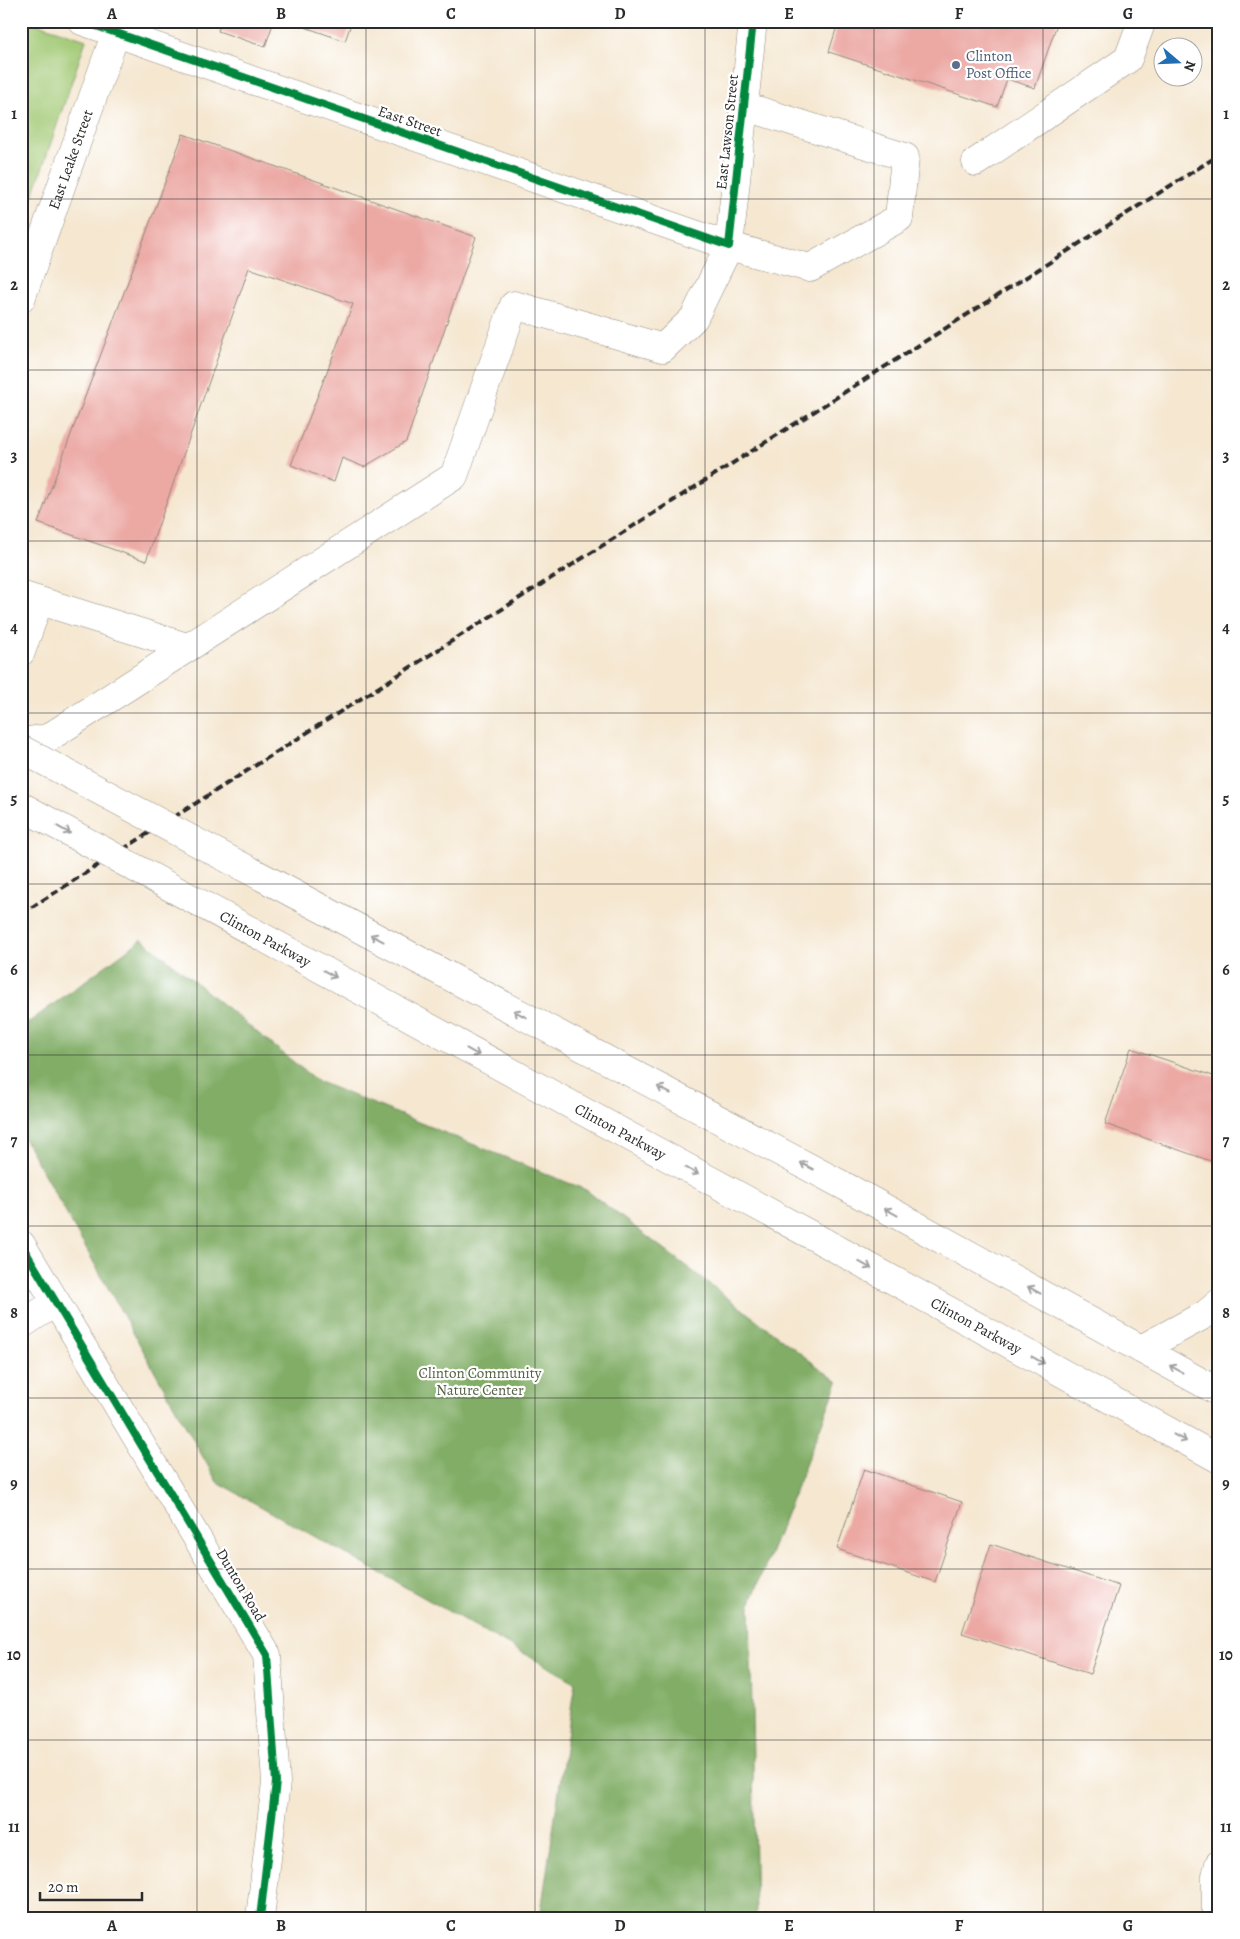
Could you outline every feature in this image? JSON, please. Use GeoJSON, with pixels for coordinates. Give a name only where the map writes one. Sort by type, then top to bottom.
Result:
{"type":"FeatureCollection","features":[{"type":"Feature","properties":{"kind":"main road","name":"East Street"},"geometry":{"type":"LineString","coordinates":[[82,21],[118,27],[728,246],[810,268],[899,218],[905,157],[744,106]]}},
{"type":"Feature","properties":{"kind":"main road","name":"East Lawson Street"},"geometry":{"type":"LineString","coordinates":[[187,647],[454,476],[514,305],[663,348],[694,318],[728,246],[753,21]]}},
{"type":"Feature","properties":{"kind":"main road"},"geometry":{"type":"LineString","coordinates":[[976,162],[1128,59],[1142,21]]}},
{"type":"Feature","properties":{"kind":"main road","name":"East Leake Street"},"geometry":{"type":"LineString","coordinates":[[21,299],[118,27]]}},
{"type":"Feature","properties":{"kind":"main road"},"geometry":{"type":"LineString","coordinates":[[21,652],[30,598],[187,647]]}},
{"type":"Feature","properties":{"kind":"main road"},"geometry":{"type":"LineString","coordinates":[[21,742],[48,738],[187,647]]}},
{"type":"Feature","properties":{"kind":"main road"},"geometry":{"type":"LineString","coordinates":[[21,749],[850,1189],[1219,1392]]}},
{"type":"Feature","properties":{"kind":"main road","name":"Clinton Parkway"},"geometry":{"type":"LineString","coordinates":[[21,806],[822,1241],[1219,1460]]}},
{"type":"Feature","properties":{"kind":"main road"},"geometry":{"type":"LineString","coordinates":[[21,1244],[56,1302],[21,1324]]}},
{"type":"Feature","properties":{"kind":"main road","name":"Dunton Road"},"geometry":{"type":"LineString","coordinates":[[56,1302],[267,1655],[276,1782],[260,1918]]}},
{"type":"Feature","properties":{"kind":"main road"},"geometry":{"type":"LineString","coordinates":[[1141,1349],[1206,1314],[1219,1303]]}},
{"type":"Feature","properties":{"kind":"main road"},"geometry":{"type":"LineString","coordinates":[[1216,1918],[1216,1876],[1219,1864]]}},
{"type":"Feature","properties":{"kind":"green space"},"geometry":{"type":"Polygon","coordinates":[[[21,21],[29,21],[86,40],[30,204],[21,209],[21,21]]]}},
{"type":"Feature","properties":{"kind":"green space","name":"Clinton Community Nature Center"},"geometry":{"type":"Polygon","coordinates":[[[142,939],[317,1081],[586,1190],[838,1382],[750,1605],[756,1918],[540,1918],[575,1682],[217,1482],[21,1133],[21,1028],[142,939]]]}},
{"type":"Feature","properties":{"kind":"building"},"geometry":{"type":"Polygon","coordinates":[[[222,21],[274,21],[265,47],[218,31],[222,21]]]}},
{"type":"Feature","properties":{"kind":"building"},"geometry":{"type":"Polygon","coordinates":[[[301,21],[352,21],[345,41],[299,25],[301,21]]]}},
{"type":"Feature","properties":{"kind":"building","name":"Clinton Post Office"},"geometry":{"type":"Polygon","coordinates":[[[833,21],[1058,21],[1035,88],[1007,79],[997,107],[829,52],[838,23],[833,21]]]}},
{"type":"Feature","properties":{"kind":"building"},"geometry":{"type":"Polygon","coordinates":[[[183,134],[476,237],[406,442],[364,467],[342,458],[334,482],[291,465],[353,304],[249,268],[146,561],[38,523],[183,134]]]}},
{"type":"Feature","properties":{"kind":"building"},"geometry":{"type":"Polygon","coordinates":[[[1131,1048],[1219,1078],[1219,1164],[1105,1124],[1131,1048]]]}},
{"type":"Feature","properties":{"kind":"building"},"geometry":{"type":"Polygon","coordinates":[[[864,1469],[962,1502],[935,1582],[837,1549],[864,1469]]]}},
{"type":"Feature","properties":{"kind":"building"},"geometry":{"type":"Polygon","coordinates":[[[991,1544],[1119,1586],[1090,1674],[962,1633],[991,1544]]]}},
{"type":"Feature","properties":{"kind":"railway"},"geometry":{"type":"LineString","coordinates":[[21,914],[1219,155]]}},
{"type":"Feature","properties":{"kind":"cycle path"},"geometry":{"type":"LineString","coordinates":[[82,21],[729,246],[753,21]]}},
{"type":"Feature","properties":{"kind":"cycle path"},"geometry":{"type":"LineString","coordinates":[[21,1244],[267,1655],[276,1782],[260,1918]]}},
{"type":"Feature","properties":{"kind":"place","name":"Clinton Post Office"},"geometry":{"type":"Point","coordinates":[956,65]}}]}
